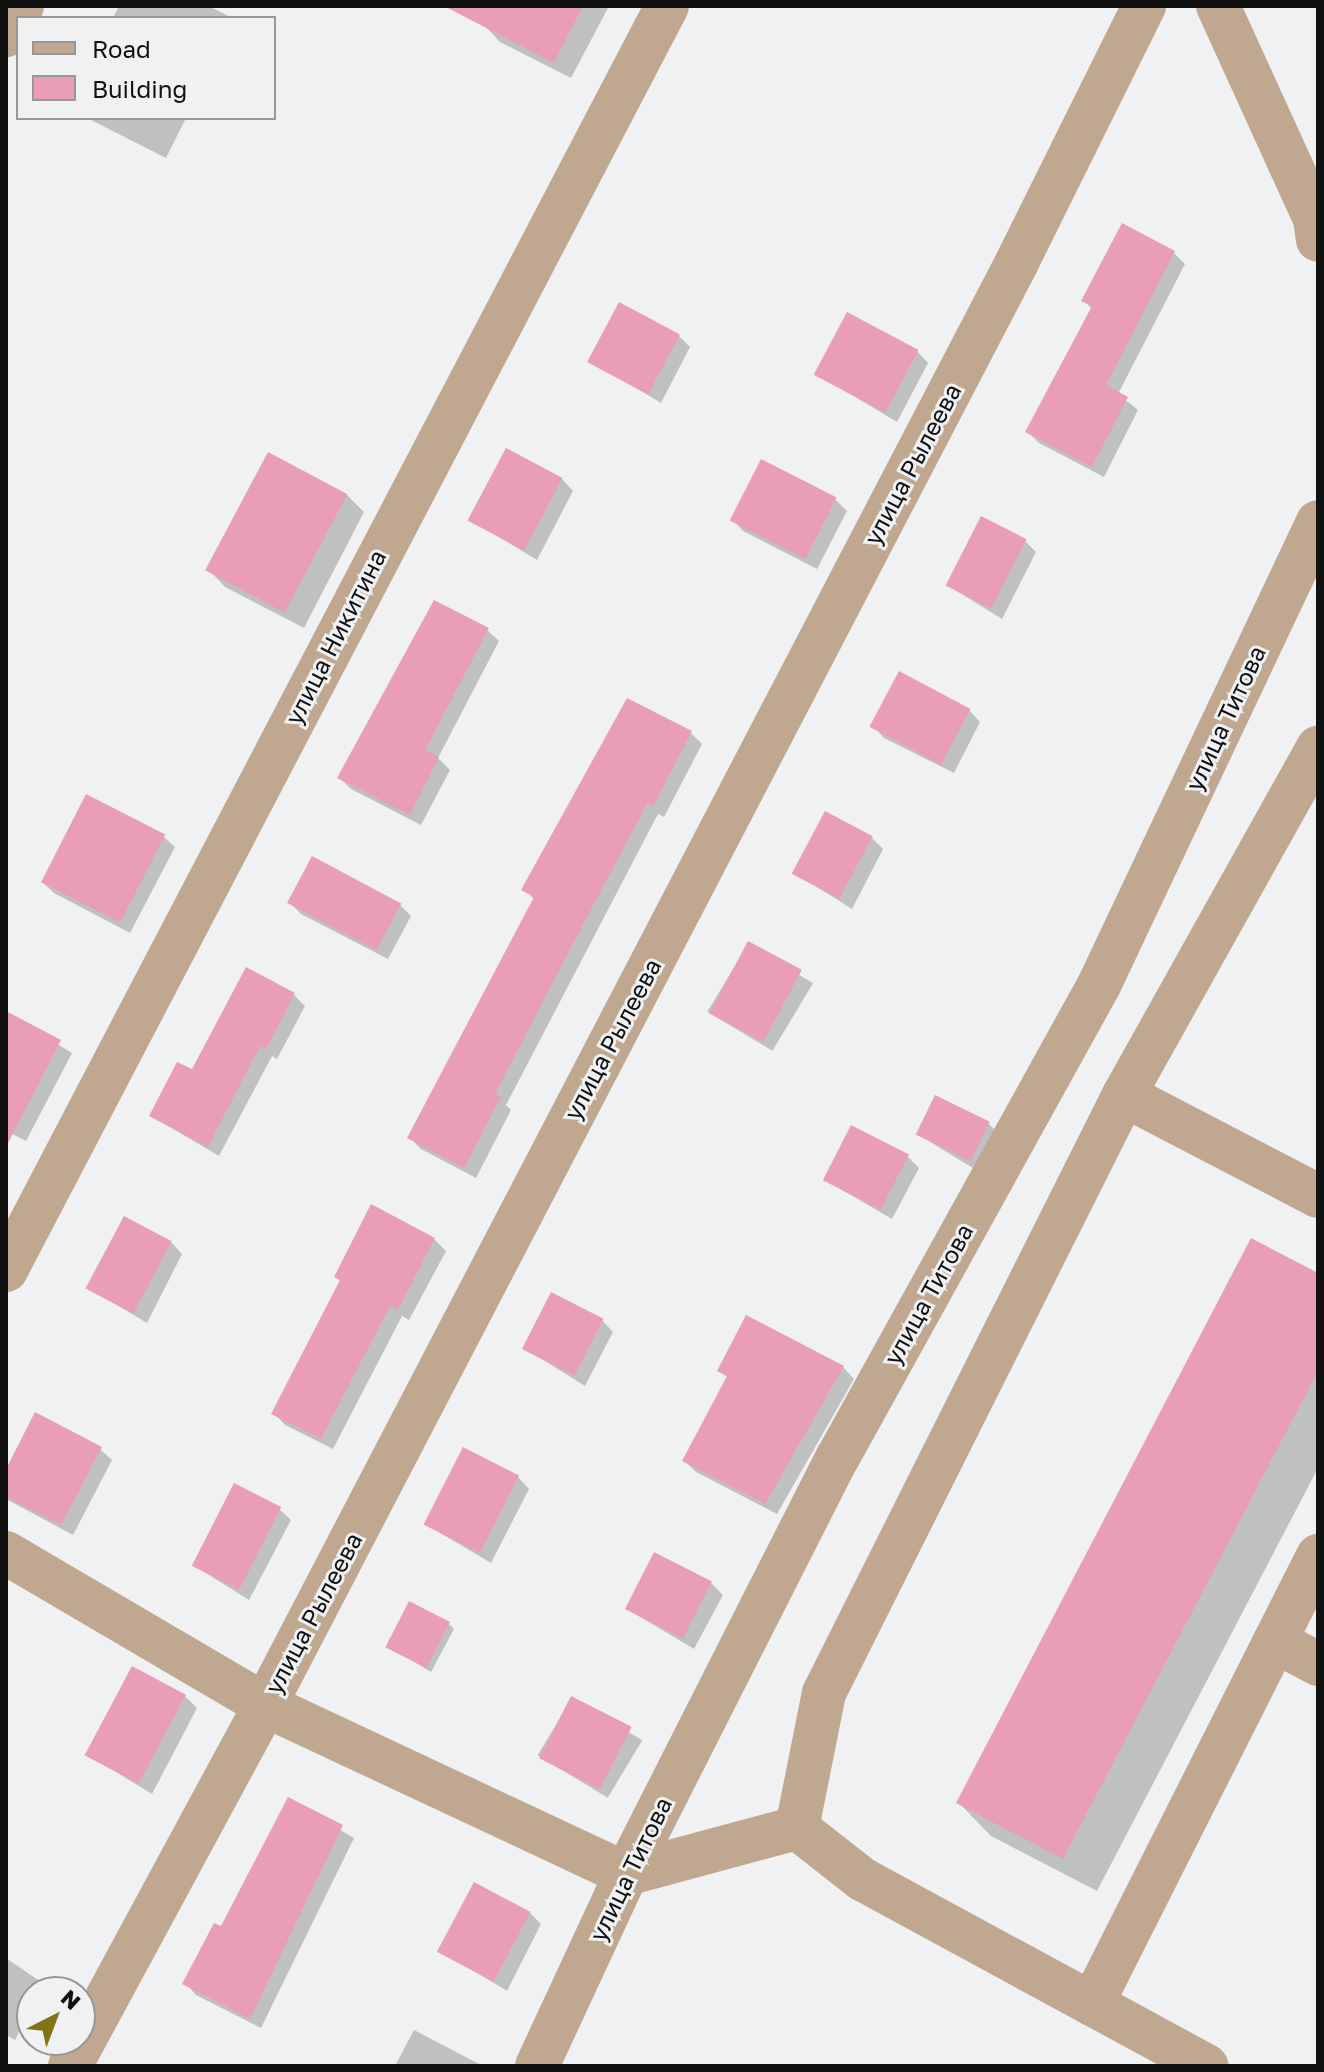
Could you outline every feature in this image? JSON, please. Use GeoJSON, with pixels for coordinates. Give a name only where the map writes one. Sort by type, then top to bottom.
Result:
{"type":"FeatureCollection","features":[{"type":"Feature","properties":{"kind":"street","name":"улица Никитина"},"geometry":{"type":"LineString","coordinates":[[6,1270],[667,6]]}},
{"type":"Feature","properties":{"kind":"street","name":"улица Рылеева"},"geometry":{"type":"LineString","coordinates":[[70,2066],[265,1705],[1017,262],[1144,6]]}},
{"type":"Feature","properties":{"kind":"street"},"geometry":{"type":"LineString","coordinates":[[1218,6],[1315,219],[1318,240]]}},
{"type":"Feature","properties":{"kind":"street"},"geometry":{"type":"LineString","coordinates":[[6,35],[16,17]]}},
{"type":"Feature","properties":{"kind":"street","name":"улица Титова"},"geometry":{"type":"LineString","coordinates":[[537,2066],[626,1874],[838,1457],[1099,985],[1318,522]]}},
{"type":"Feature","properties":{"kind":"street"},"geometry":{"type":"LineString","coordinates":[[797,1828],[824,1693],[1124,1095],[1318,748]]}},
{"type":"Feature","properties":{"kind":"street"},"geometry":{"type":"LineString","coordinates":[[1124,1095],[1318,1196]]}},
{"type":"Feature","properties":{"kind":"street"},"geometry":{"type":"LineString","coordinates":[[6,1553],[265,1705],[626,1874],[797,1828]]}},
{"type":"Feature","properties":{"kind":"street"},"geometry":{"type":"LineString","coordinates":[[1092,2004],[1318,1556]]}},
{"type":"Feature","properties":{"kind":"street"},"geometry":{"type":"LineString","coordinates":[[1275,1641],[1318,1664]]}},
{"type":"Feature","properties":{"kind":"street"},"geometry":{"type":"LineString","coordinates":[[797,1828],[862,1879],[1206,2066]]}},
{"type":"Feature","properties":{"kind":"building"},"geometry":{"type":"Polygon","coordinates":[[[444,6],[583,6],[554,63],[444,6]]]}},
{"type":"Feature","properties":{"kind":"building"},"geometry":{"type":"Polygon","coordinates":[[[1122,223],[1175,251],[1106,385],[1128,397],[1092,467],[1025,432],[1092,306],[1081,301],[1122,223]]]}},
{"type":"Feature","properties":{"kind":"building"},"geometry":{"type":"Polygon","coordinates":[[[619,302],[680,334],[648,394],[587,362],[619,302]]]}},
{"type":"Feature","properties":{"kind":"building"},"geometry":{"type":"Polygon","coordinates":[[[847,312],[919,350],[885,413],[814,375],[847,312]]]}},
{"type":"Feature","properties":{"kind":"building"},"geometry":{"type":"Polygon","coordinates":[[[506,448],[563,478],[524,550],[468,520],[506,448]]]}},
{"type":"Feature","properties":{"kind":"building"},"geometry":{"type":"Polygon","coordinates":[[[268,452],[347,494],[285,613],[205,570],[268,452]]]}},
{"type":"Feature","properties":{"kind":"building"},"geometry":{"type":"Polygon","coordinates":[[[761,459],[837,498],[805,559],[730,520],[761,459]]]}},
{"type":"Feature","properties":{"kind":"building"},"geometry":{"type":"Polygon","coordinates":[[[981,516],[1026,539],[991,609],[946,585],[981,516]]]}},
{"type":"Feature","properties":{"kind":"building"},"geometry":{"type":"Polygon","coordinates":[[[434,600],[489,628],[425,750],[439,757],[410,815],[337,778],[434,600]]]}},
{"type":"Feature","properties":{"kind":"building"},"geometry":{"type":"Polygon","coordinates":[[[899,671],[971,709],[941,765],[869,727],[899,671]]]}},
{"type":"Feature","properties":{"kind":"building"},"geometry":{"type":"Polygon","coordinates":[[[627,698],[692,731],[653,807],[647,804],[567,955],[495,1094],[501,1097],[464,1168],[407,1138],[534,897],[521,890],[627,698]]]}},
{"type":"Feature","properties":{"kind":"building"},"geometry":{"type":"Polygon","coordinates":[[[86,794],[165,834],[120,923],[41,882],[86,794]]]}},
{"type":"Feature","properties":{"kind":"building"},"geometry":{"type":"Polygon","coordinates":[[[825,811],[873,836],[839,899],[792,874],[825,811]]]}},
{"type":"Feature","properties":{"kind":"building"},"geometry":{"type":"Polygon","coordinates":[[[312,856],[401,903],[376,950],[287,903],[312,856]]]}},
{"type":"Feature","properties":{"kind":"building"},"geometry":{"type":"Polygon","coordinates":[[[748,941],[802,970],[763,1042],[710,1013],[748,941]]]}},
{"type":"Feature","properties":{"kind":"building"},"geometry":{"type":"Polygon","coordinates":[[[246,967],[295,993],[266,1049],[260,1046],[208,1147],[149,1116],[177,1062],[192,1069],[246,967]]]}},
{"type":"Feature","properties":{"kind":"building"},"geometry":{"type":"Polygon","coordinates":[[[6,1011],[61,1040],[6,1147],[6,1011]]]}},
{"type":"Feature","properties":{"kind":"building"},"geometry":{"type":"Polygon","coordinates":[[[935,1095],[990,1122],[971,1161],[916,1135],[935,1095]]]}},
{"type":"Feature","properties":{"kind":"building"},"geometry":{"type":"Polygon","coordinates":[[[851,1125],[909,1155],[881,1210],[823,1180],[851,1125]]]}},
{"type":"Feature","properties":{"kind":"building"},"geometry":{"type":"Polygon","coordinates":[[[371,1204],[435,1238],[398,1310],[390,1306],[321,1439],[271,1414],[340,1280],[334,1277],[371,1204]]]}},
{"type":"Feature","properties":{"kind":"building"},"geometry":{"type":"Polygon","coordinates":[[[124,1216],[172,1241],[133,1314],[86,1288],[124,1216]]]}},
{"type":"Feature","properties":{"kind":"building"},"geometry":{"type":"Polygon","coordinates":[[[1251,1238],[1318,1273],[1318,1371],[1063,1859],[956,1803],[1251,1238]]]}},
{"type":"Feature","properties":{"kind":"building"},"geometry":{"type":"Polygon","coordinates":[[[551,1292],[604,1319],[575,1376],[522,1349],[551,1292]]]}},
{"type":"Feature","properties":{"kind":"building"},"geometry":{"type":"Polygon","coordinates":[[[746,1315],[844,1366],[765,1504],[682,1461],[727,1376],[717,1371],[746,1315]]]}},
{"type":"Feature","properties":{"kind":"building"},"geometry":{"type":"Polygon","coordinates":[[[35,1412],[102,1447],[61,1525],[6,1497],[6,1469],[35,1412]]]}},
{"type":"Feature","properties":{"kind":"building"},"geometry":{"type":"Polygon","coordinates":[[[463,1447],[519,1476],[480,1553],[424,1525],[463,1447]]]}},
{"type":"Feature","properties":{"kind":"building"},"geometry":{"type":"Polygon","coordinates":[[[234,1483],[281,1507],[239,1590],[192,1566],[234,1483]]]}},
{"type":"Feature","properties":{"kind":"building"},"geometry":{"type":"Polygon","coordinates":[[[654,1552],[712,1582],[683,1639],[625,1609],[654,1552]]]}},
{"type":"Feature","properties":{"kind":"building"},"geometry":{"type":"Polygon","coordinates":[[[409,1601],[450,1622],[426,1668],[385,1647],[409,1601]]]}},
{"type":"Feature","properties":{"kind":"building"},"geometry":{"type":"Polygon","coordinates":[[[132,1666],[186,1695],[138,1784],[85,1755],[132,1666]]]}},
{"type":"Feature","properties":{"kind":"building"},"geometry":{"type":"Polygon","coordinates":[[[571,1696],[632,1727],[600,1789],[539,1758],[571,1696]]]}},
{"type":"Feature","properties":{"kind":"building"},"geometry":{"type":"Polygon","coordinates":[[[288,1797],[343,1825],[250,2019],[182,1984],[214,1923],[221,1926],[288,1797]]]}},
{"type":"Feature","properties":{"kind":"building"},"geometry":{"type":"Polygon","coordinates":[[[474,1882],[531,1912],[493,1982],[437,1952],[474,1882]]]}}]}
